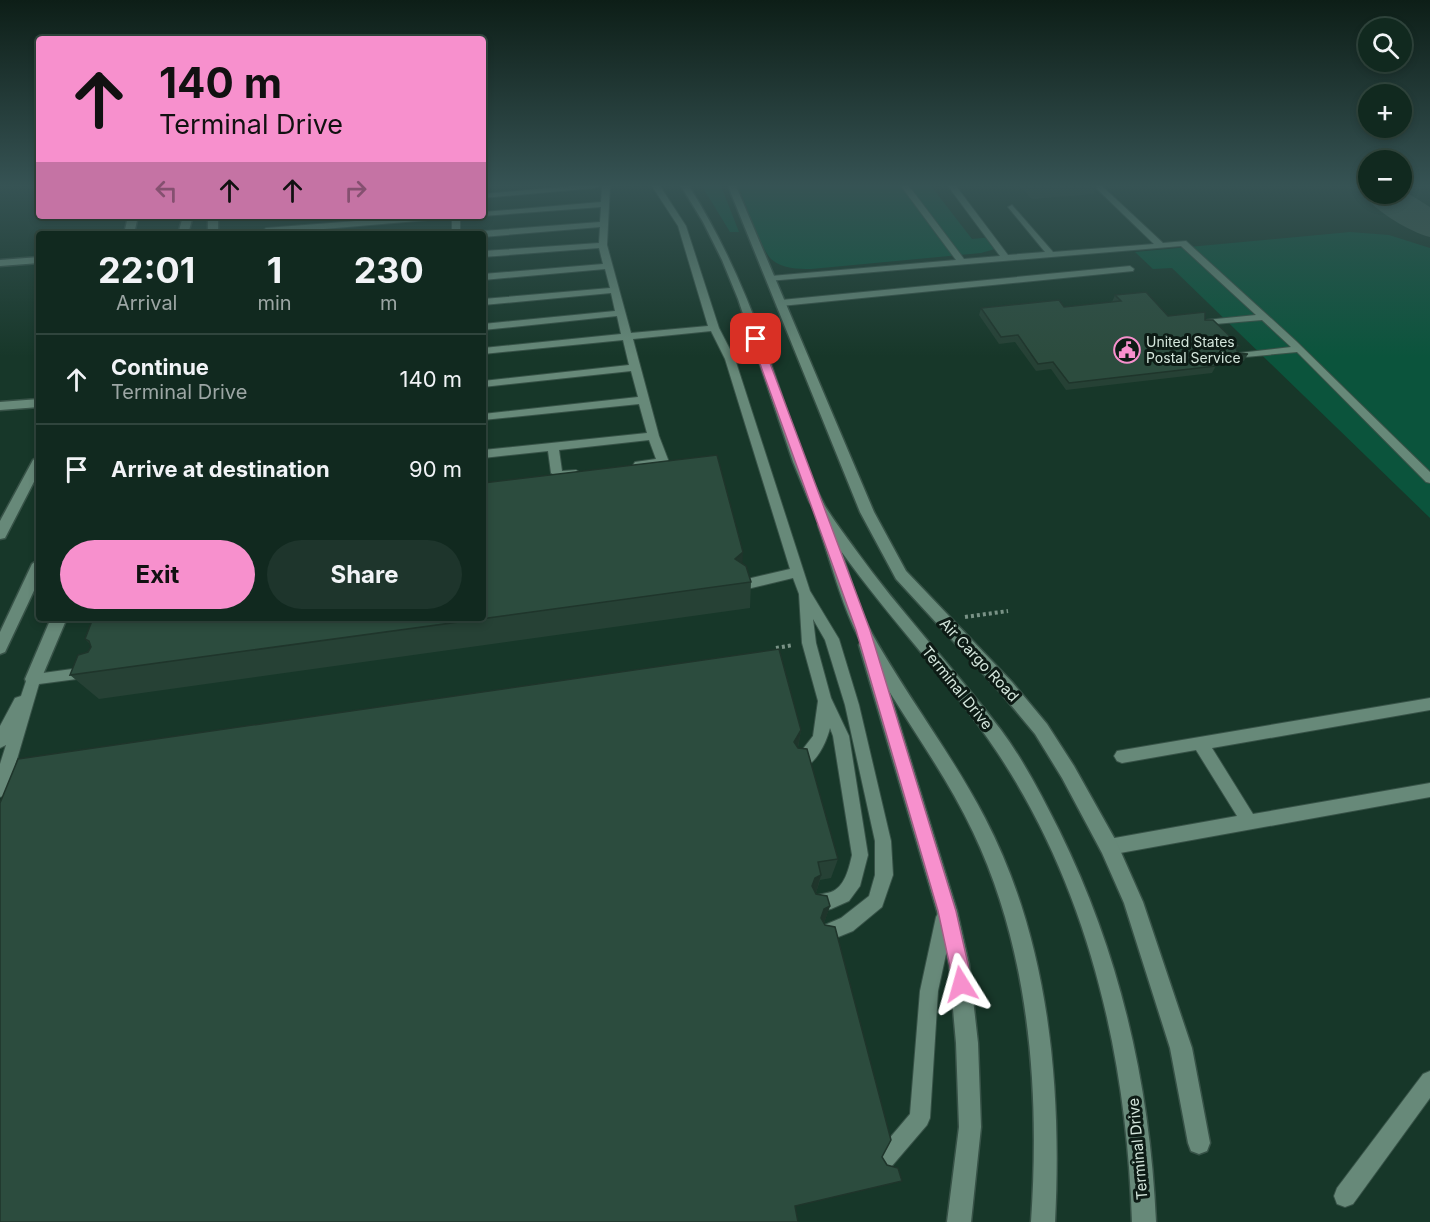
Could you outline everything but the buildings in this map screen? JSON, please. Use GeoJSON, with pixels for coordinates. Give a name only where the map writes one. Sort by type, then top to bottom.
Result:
{"type":"FeatureCollection","features":[{"type":"Feature","properties":{"kind":"main road","name":"Terminal Drive"},"geometry":{"type":"LineString","coordinates":[[717,243],[734,278],[817,503],[864,574],[997,737],[1026,783],[1064,857],[1089,920],[1112,990],[1129,1070],[1139,1135],[1144,1222]]}},
{"type":"Feature","properties":{"kind":"main road","name":"Air Cargo Road"},"geometry":{"type":"LineString","coordinates":[[756,243],[867,512],[901,575],[1041,729],[1068,772],[1109,847],[1133,902],[1181,1048],[1199,1143]]}},
{"type":"Feature","properties":{"kind":"main road"},"geometry":{"type":"LineString","coordinates":[[0,263],[36,260]]}},
{"type":"Feature","properties":{"kind":"main road"},"geometry":{"type":"LineString","coordinates":[[0,406],[36,403]]}},
{"type":"Feature","properties":{"kind":"main road"},"geometry":{"type":"LineString","coordinates":[[0,534],[36,466]]}},
{"type":"Feature","properties":{"kind":"main road"},"geometry":{"type":"LineString","coordinates":[[817,503],[863,630],[947,911],[959,964],[967,1043],[970,1127],[959,1222]]}},
{"type":"Feature","properties":{"kind":"main road"},"geometry":{"type":"LineString","coordinates":[[0,648],[32,595],[36,577]]}},
{"type":"Feature","properties":{"kind":"main road"},"geometry":{"type":"LineString","coordinates":[[33,679],[58,621]]}},
{"type":"Feature","properties":{"kind":"main road"},"geometry":{"type":"LineString","coordinates":[[863,630],[954,780],[980,828],[1008,900],[1023,949],[1033,1001],[1046,1099],[1043,1222]]}},
{"type":"Feature","properties":{"kind":"lane"},"geometry":{"type":"LineString","coordinates":[[688,243],[714,328],[730,359],[796,572],[804,592],[832,639],[852,705],[883,841],[884,875],[876,902],[847,925],[826,933]]}},
{"type":"Feature","properties":{"kind":"lane"},"geometry":{"type":"LineString","coordinates":[[948,243],[961,261]]}},
{"type":"Feature","properties":{"kind":"lane"},"geometry":{"type":"LineString","coordinates":[[995,243],[1006,258]]}},
{"type":"Feature","properties":{"kind":"lane"},"geometry":{"type":"LineString","coordinates":[[1042,243],[1050,253]]}},
{"type":"Feature","properties":{"kind":"lane"},"geometry":{"type":"LineString","coordinates":[[1158,243],[1161,246]]}},
{"type":"Feature","properties":{"kind":"lane"},"geometry":{"type":"LineString","coordinates":[[771,279],[1183,243]]}},
{"type":"Feature","properties":{"kind":"lane"},"geometry":{"type":"LineString","coordinates":[[1183,243],[1299,349],[1430,479]]}},
{"type":"Feature","properties":{"kind":"lane"},"geometry":{"type":"LineString","coordinates":[[486,254],[603,244],[625,337],[653,436],[663,462],[630,466]]}},
{"type":"Feature","properties":{"kind":"lane"},"geometry":{"type":"LineString","coordinates":[[486,277],[608,266]]}},
{"type":"Feature","properties":{"kind":"lane"},"geometry":{"type":"LineString","coordinates":[[781,303],[1130,268]]}},
{"type":"Feature","properties":{"kind":"lane"},"geometry":{"type":"LineString","coordinates":[[486,302],[614,290]]}},
{"type":"Feature","properties":{"kind":"lane"},"geometry":{"type":"LineString","coordinates":[[486,327],[619,313]]}},
{"type":"Feature","properties":{"kind":"lane"},"geometry":{"type":"LineString","coordinates":[[1206,323],[1263,317]]}},
{"type":"Feature","properties":{"kind":"lane"},"geometry":{"type":"LineString","coordinates":[[486,351],[714,328]]}},
{"type":"Feature","properties":{"kind":"lane"},"geometry":{"type":"LineString","coordinates":[[1239,356],[1299,349]]}},
{"type":"Feature","properties":{"kind":"lane"},"geometry":{"type":"LineString","coordinates":[[486,384],[634,368]]}},
{"type":"Feature","properties":{"kind":"lane"},"geometry":{"type":"LineString","coordinates":[[486,417],[643,400]]}},
{"type":"Feature","properties":{"kind":"lane"},"geometry":{"type":"LineString","coordinates":[[486,454],[653,436]]}},
{"type":"Feature","properties":{"kind":"lane"},"geometry":{"type":"LineString","coordinates":[[553,447],[557,473],[563,476],[585,473]]}},
{"type":"Feature","properties":{"kind":"lane"},"geometry":{"type":"LineString","coordinates":[[743,585],[796,572]]}},
{"type":"Feature","properties":{"kind":"lane"},"geometry":{"type":"LineString","coordinates":[[804,592],[809,643],[824,698],[841,736],[860,855],[858,870],[851,884],[838,898],[818,903]]}},
{"type":"Feature","properties":{"kind":"lane"},"geometry":{"type":"LineString","coordinates":[[33,679],[98,672]]}},
{"type":"Feature","properties":{"kind":"lane"},"geometry":{"type":"LineString","coordinates":[[0,741],[33,679]]}},
{"type":"Feature","properties":{"kind":"lane"},"geometry":{"type":"LineString","coordinates":[[0,790],[33,679]]}},
{"type":"Feature","properties":{"kind":"lane"},"geometry":{"type":"LineString","coordinates":[[800,763],[815,748],[824,732],[824,698]]}},
{"type":"Feature","properties":{"kind":"lane"},"geometry":{"type":"LineString","coordinates":[[1122,756],[1430,704]]}},
{"type":"Feature","properties":{"kind":"lane"},"geometry":{"type":"LineString","coordinates":[[1200,743],[1250,823]]}},
{"type":"Feature","properties":{"kind":"lane"},"geometry":{"type":"LineString","coordinates":[[1109,847],[1430,790]]}},
{"type":"Feature","properties":{"kind":"lane"},"geometry":{"type":"LineString","coordinates":[[884,1160],[920,1118],[929,992],[947,911]]}},
{"type":"Feature","properties":{"kind":"lane"},"geometry":{"type":"LineString","coordinates":[[1345,1196],[1430,1081]]}},
{"type":"Feature","properties":{"kind":"path"},"geometry":{"type":"LineString","coordinates":[[962,618],[1008,611]]}},
{"type":"Feature","properties":{"kind":"green space"},"geometry":{"type":"Polygon","coordinates":[[[762,243],[999,243],[995,249],[981,253],[811,269],[780,265],[767,254],[762,243]]]}},
{"type":"Feature","properties":{"kind":"green space"},"geometry":{"type":"Polygon","coordinates":[[[1231,243],[1414,243],[1430,248],[1430,518],[1172,268],[1153,269],[1135,252],[1231,243]]]}},
{"type":"Feature","properties":{"kind":"place","name":"United States Postal Service"},"geometry":{"type":"Point","coordinates":[1127,350]}},
{"type":"Feature","properties":{"kind":"route"},"geometry":{"type":"LineString","coordinates":[[756,339],[863,630],[947,911],[959,964],[961,984]]}}]}
